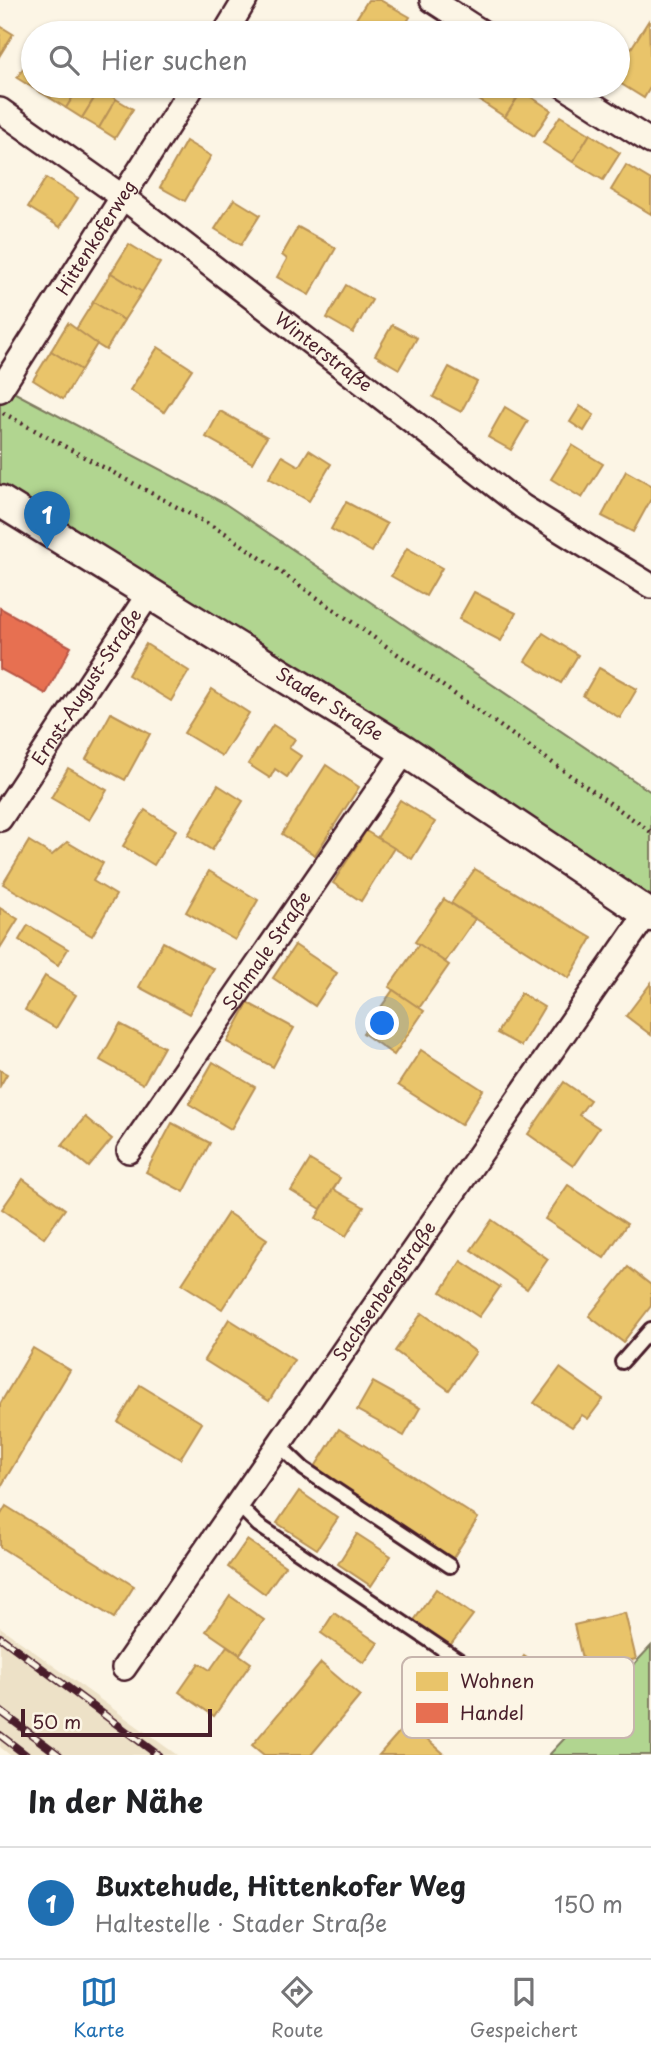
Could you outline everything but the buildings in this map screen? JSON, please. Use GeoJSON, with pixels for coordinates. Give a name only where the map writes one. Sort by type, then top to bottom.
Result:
{"type":"FeatureCollection","features":[{"type":"Feature","properties":{"kind":"street"},"geometry":{"type":"LineString","coordinates":[[232,21],[245,0]]}},
{"type":"Feature","properties":{"kind":"street"},"geometry":{"type":"LineString","coordinates":[[432,0],[464,21]]}},
{"type":"Feature","properties":{"kind":"street","name":"Hittenkoferweg"},"geometry":{"type":"LineString","coordinates":[[0,390],[124,198],[185,98]]}},
{"type":"Feature","properties":{"kind":"street"},"geometry":{"type":"LineString","coordinates":[[583,98],[650,139]]}},
{"type":"Feature","properties":{"kind":"street","name":"Winterstraße"},"geometry":{"type":"LineString","coordinates":[[0,110],[124,198],[523,507],[651,586]]}},
{"type":"Feature","properties":{"kind":"street","name":"Stader Straße"},"geometry":{"type":"LineString","coordinates":[[0,501],[405,751],[649,915]]}},
{"type":"Feature","properties":{"kind":"street","name":"Ernst-August-Straße"},"geometry":{"type":"LineString","coordinates":[[0,819],[150,592]]}},
{"type":"Feature","properties":{"kind":"street","name":"Schmale Straße"},"geometry":{"type":"LineString","coordinates":[[129,1152],[405,751]]}},
{"type":"Feature","properties":{"kind":"street","name":"Sachsenbergstraße"},"geometry":{"type":"LineString","coordinates":[[124,1668],[649,915]]}},
{"type":"Feature","properties":{"kind":"lane"},"geometry":{"type":"LineString","coordinates":[[622,1362],[651,1329]]}},
{"type":"Feature","properties":{"kind":"lane"},"geometry":{"type":"LineString","coordinates":[[279,1445],[304,1468],[450,1566]]}},
{"type":"Feature","properties":{"kind":"lane"},"geometry":{"type":"LineString","coordinates":[[237,1504],[258,1525],[454,1657]]}},
{"type":"Feature","properties":{"kind":"path"},"geometry":{"type":"LineString","coordinates":[[0,412],[225,533],[651,832]]}},
{"type":"Feature","properties":{"kind":"shaded area"},"geometry":{"type":"Polygon","coordinates":[[[0,1627],[177,1755],[10,1755],[0,1747],[0,1627]]]}},
{"type":"Feature","properties":{"kind":"green space"},"geometry":{"type":"Polygon","coordinates":[[[0,385],[224,503],[651,792],[651,903],[0,490],[0,385]]]}},
{"type":"Feature","properties":{"kind":"green space"},"geometry":{"type":"Polygon","coordinates":[[[651,1646],[651,1755],[549,1755],[565,1738],[634,1738],[634,1664],[651,1646]]]}},
{"type":"Feature","properties":{"kind":"railway"},"geometry":{"type":"LineString","coordinates":[[0,1637],[158,1755]]}},
{"type":"Feature","properties":{"kind":"railway"},"geometry":{"type":"LineString","coordinates":[[0,1711],[59,1755]]}},
{"type":"Feature","properties":{"kind":"railway"},"geometry":{"type":"LineString","coordinates":[[0,1735],[26,1755]]}},
{"type":"Feature","properties":{"kind":"place","name":"Buxtehude, Hittenkofer Weg"},"geometry":{"type":"Point","coordinates":[47,549]}}]}
